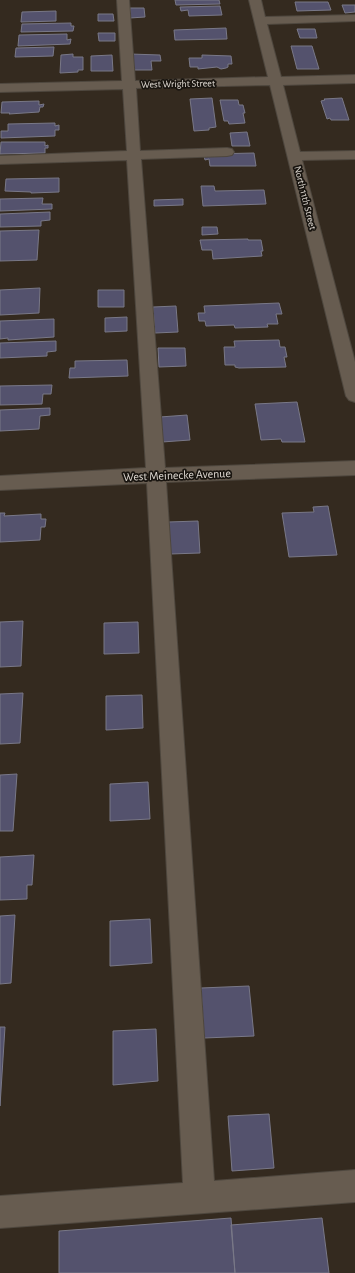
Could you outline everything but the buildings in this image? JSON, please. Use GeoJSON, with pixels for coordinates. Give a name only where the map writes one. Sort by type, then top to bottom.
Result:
{"type":"FeatureCollection","features":[{"type":"Feature","properties":{"kind":"street"},"geometry":{"type":"LineString","coordinates":[[123,0],[156,475],[199,1198]]}},
{"type":"Feature","properties":{"kind":"street","name":"North 11th Street"},"geometry":{"type":"LineString","coordinates":[[255,0],[355,396]]}},
{"type":"Feature","properties":{"kind":"street"},"geometry":{"type":"LineString","coordinates":[[260,21],[355,18]]}},
{"type":"Feature","properties":{"kind":"street","name":"West Wright Street"},"geometry":{"type":"LineString","coordinates":[[0,88],[355,79]]}},
{"type":"Feature","properties":{"kind":"street"},"geometry":{"type":"LineString","coordinates":[[0,160],[228,152]]}},
{"type":"Feature","properties":{"kind":"street"},"geometry":{"type":"LineString","coordinates":[[294,156],[355,155]]}},
{"type":"Feature","properties":{"kind":"street","name":"West Meinecke Avenue"},"geometry":{"type":"LineString","coordinates":[[0,483],[156,475],[355,468]]}},
{"type":"Feature","properties":{"kind":"street"},"geometry":{"type":"LineString","coordinates":[[0,1212],[355,1186]]}}]}
